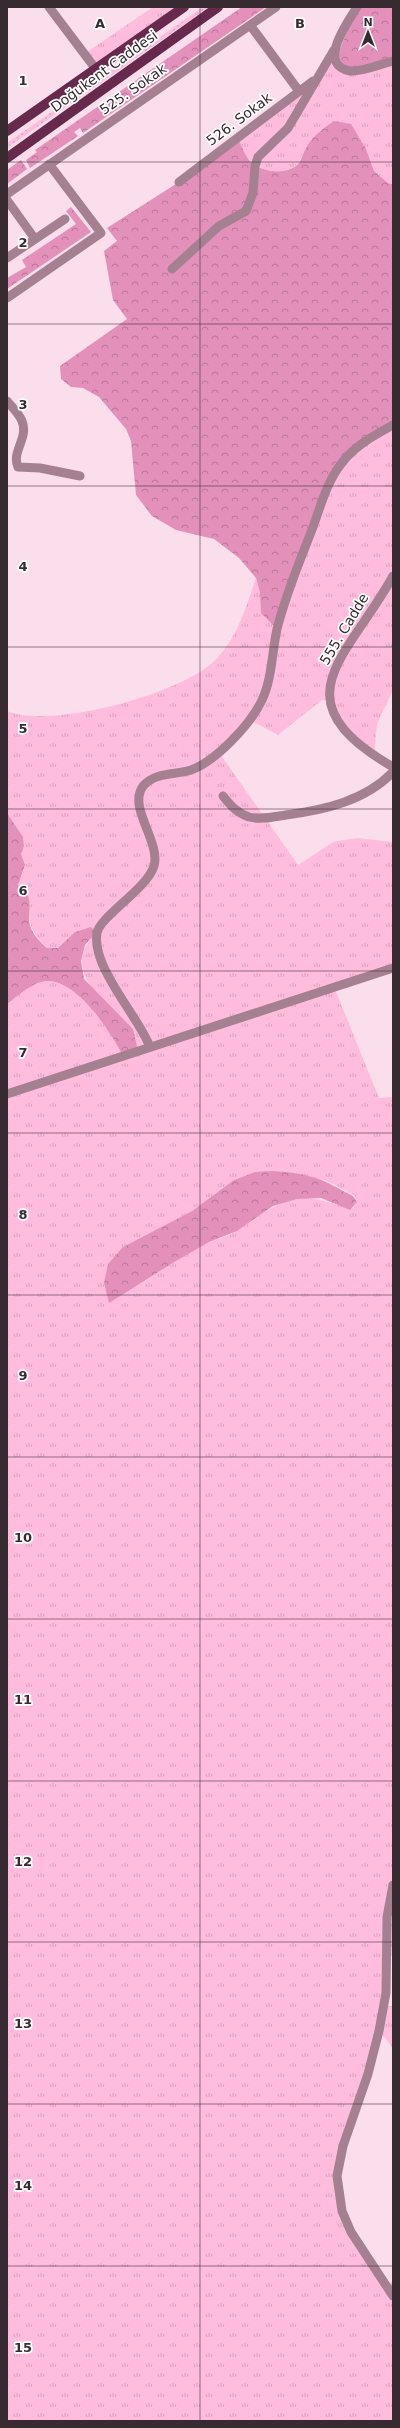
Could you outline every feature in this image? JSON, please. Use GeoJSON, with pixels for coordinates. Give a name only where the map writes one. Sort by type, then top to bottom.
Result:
{"type":"FeatureCollection","features":[{"type":"Feature","properties":{"kind":"main road","name":"Doğukent Caddesi"},"geometry":{"type":"LineString","coordinates":[[7,131],[184,7]]}},
{"type":"Feature","properties":{"kind":"main road","name":"Doğukent Caddesi"},"geometry":{"type":"LineString","coordinates":[[7,158],[218,7]]}},
{"type":"Feature","properties":{"kind":"street"},"geometry":{"type":"LineString","coordinates":[[49,7],[95,68]]}},
{"type":"Feature","properties":{"kind":"street","name":"525. Sokak"},"geometry":{"type":"LineString","coordinates":[[7,194],[276,7]]}},
{"type":"Feature","properties":{"kind":"street"},"geometry":{"type":"LineString","coordinates":[[172,269],[196,249],[205,237],[246,211],[252,198],[258,157],[288,128],[334,50],[357,7]]}},
{"type":"Feature","properties":{"kind":"street"},"geometry":{"type":"LineString","coordinates":[[250,25],[299,91]]}},
{"type":"Feature","properties":{"kind":"street"},"geometry":{"type":"LineString","coordinates":[[334,50],[335,61],[340,66],[351,71],[393,61]]}},
{"type":"Feature","properties":{"kind":"street","name":"526. Sokak"},"geometry":{"type":"LineString","coordinates":[[179,182],[316,79]]}},
{"type":"Feature","properties":{"kind":"street"},"geometry":{"type":"LineString","coordinates":[[7,298],[101,233],[49,164]]}},
{"type":"Feature","properties":{"kind":"street"},"geometry":{"type":"LineString","coordinates":[[7,200],[34,239]]}},
{"type":"Feature","properties":{"kind":"street"},"geometry":{"type":"LineString","coordinates":[[7,258],[65,218]]}},
{"type":"Feature","properties":{"kind":"street"},"geometry":{"type":"LineString","coordinates":[[7,400],[22,420],[24,429],[15,461],[18,467],[40,468],[80,476]]}},
{"type":"Feature","properties":{"kind":"street"},"geometry":{"type":"LineString","coordinates":[[150,1047],[140,1028],[118,996],[96,942],[100,926],[146,880],[154,867],[155,854],[141,812],[139,798],[142,787],[158,776],[192,770],[231,741],[250,720],[262,700],[267,684],[277,629],[288,590],[331,478],[350,454],[373,436],[393,425]]}},
{"type":"Feature","properties":{"kind":"street","name":"555. Cadde"},"geometry":{"type":"LineString","coordinates":[[393,576],[336,664],[329,683],[329,701],[333,714],[347,734],[374,756],[393,768]]}},
{"type":"Feature","properties":{"kind":"street"},"geometry":{"type":"LineString","coordinates":[[223,796],[233,809],[244,815],[257,818],[270,818],[315,811],[335,805],[373,788],[393,772]]}},
{"type":"Feature","properties":{"kind":"street"},"geometry":{"type":"LineString","coordinates":[[7,1094],[393,968]]}},
{"type":"Feature","properties":{"kind":"street"},"geometry":{"type":"LineString","coordinates":[[393,1885],[387,1917],[386,1993],[379,2031],[368,2074],[344,2146],[338,2176],[342,2211],[351,2232],[393,2296]]}},
{"type":"Feature","properties":{"kind":"green space"},"geometry":{"type":"Polygon","coordinates":[[[153,7],[184,7],[95,68],[84,54],[153,7]]]}},
{"type":"Feature","properties":{"kind":"green space"},"geometry":{"type":"Polygon","coordinates":[[[203,7],[209,7],[7,148],[7,143],[203,7]]]}},
{"type":"Feature","properties":{"kind":"green space"},"geometry":{"type":"Polygon","coordinates":[[[242,7],[266,7],[83,133],[80,128],[74,132],[78,136],[30,168],[26,160],[37,152],[35,150],[242,7]]]}},
{"type":"Feature","properties":{"kind":"green space"},"geometry":{"type":"Polygon","coordinates":[[[357,7],[393,7],[393,61],[351,71],[335,61],[357,7]]]}},
{"type":"Feature","properties":{"kind":"green space"},"geometry":{"type":"Polygon","coordinates":[[[334,50],[393,61],[393,184],[389,184],[374,171],[366,149],[306,146],[301,159],[296,165],[285,171],[272,171],[265,170],[253,164],[249,160],[237,138],[316,79],[334,50]]]}},
{"type":"Feature","properties":{"kind":"green space"},"geometry":{"type":"Polygon","coordinates":[[[334,121],[351,124],[366,149],[374,171],[389,184],[393,184],[393,425],[341,462],[277,629],[261,613],[260,593],[256,578],[239,558],[214,539],[176,530],[152,516],[136,495],[131,441],[126,429],[99,397],[83,388],[71,387],[61,379],[60,366],[127,319],[113,300],[104,251],[117,241],[107,228],[179,182],[237,138],[247,158],[253,164],[265,170],[285,171],[299,163],[306,148],[313,138],[334,121]]]}},
{"type":"Feature","properties":{"kind":"green space"},"geometry":{"type":"Polygon","coordinates":[[[21,160],[27,169],[7,184],[7,170],[21,160]]]}},
{"type":"Feature","properties":{"kind":"green space"},"geometry":{"type":"Polygon","coordinates":[[[71,207],[91,232],[7,289],[7,278],[26,267],[22,260],[76,224],[66,211],[71,207]]]}},
{"type":"Feature","properties":{"kind":"green space"},"geometry":{"type":"Polygon","coordinates":[[[393,425],[393,690],[377,724],[374,756],[359,745],[329,701],[322,700],[278,735],[250,720],[218,751],[298,865],[333,842],[357,838],[393,842],[393,968],[334,987],[379,1098],[393,1097],[393,1887],[388,1911],[393,1913],[393,1956],[388,1956],[384,2006],[393,2006],[393,2048],[380,2032],[337,2176],[342,2211],[384,2283],[393,2282],[393,2421],[7,2421],[7,1004],[28,988],[41,982],[53,982],[66,986],[90,1007],[110,1033],[123,1056],[133,1029],[100,998],[85,975],[82,962],[85,949],[94,935],[76,932],[58,948],[47,948],[34,933],[30,923],[30,903],[20,891],[18,885],[25,866],[21,854],[24,846],[23,837],[7,813],[7,711],[27,715],[51,716],[80,713],[109,707],[166,689],[207,667],[225,649],[232,638],[243,615],[256,578],[260,593],[261,613],[341,462],[393,425]],[[255,1172],[234,1180],[192,1211],[123,1247],[142,1283],[192,1251],[210,1242],[232,1234],[273,1207],[288,1201],[312,1198],[353,1208],[357,1201],[354,1195],[325,1180],[255,1172]]]}},
{"type":"Feature","properties":{"kind":"green space"},"geometry":{"type":"Polygon","coordinates":[[[7,813],[23,837],[24,846],[21,854],[25,865],[18,885],[20,891],[28,896],[29,899],[29,923],[33,932],[47,948],[58,948],[75,932],[91,927],[94,930],[94,935],[85,945],[81,961],[84,979],[133,1029],[138,1051],[123,1056],[110,1033],[90,1007],[66,986],[53,982],[41,982],[28,988],[7,1004],[7,813]]]}},
{"type":"Feature","properties":{"kind":"green space"},"geometry":{"type":"Polygon","coordinates":[[[273,1171],[309,1176],[351,1195],[357,1202],[350,1210],[321,1198],[297,1199],[273,1206],[237,1231],[209,1242],[109,1303],[104,1283],[108,1264],[123,1247],[192,1211],[234,1180],[255,1172],[273,1171]]]}}]}
